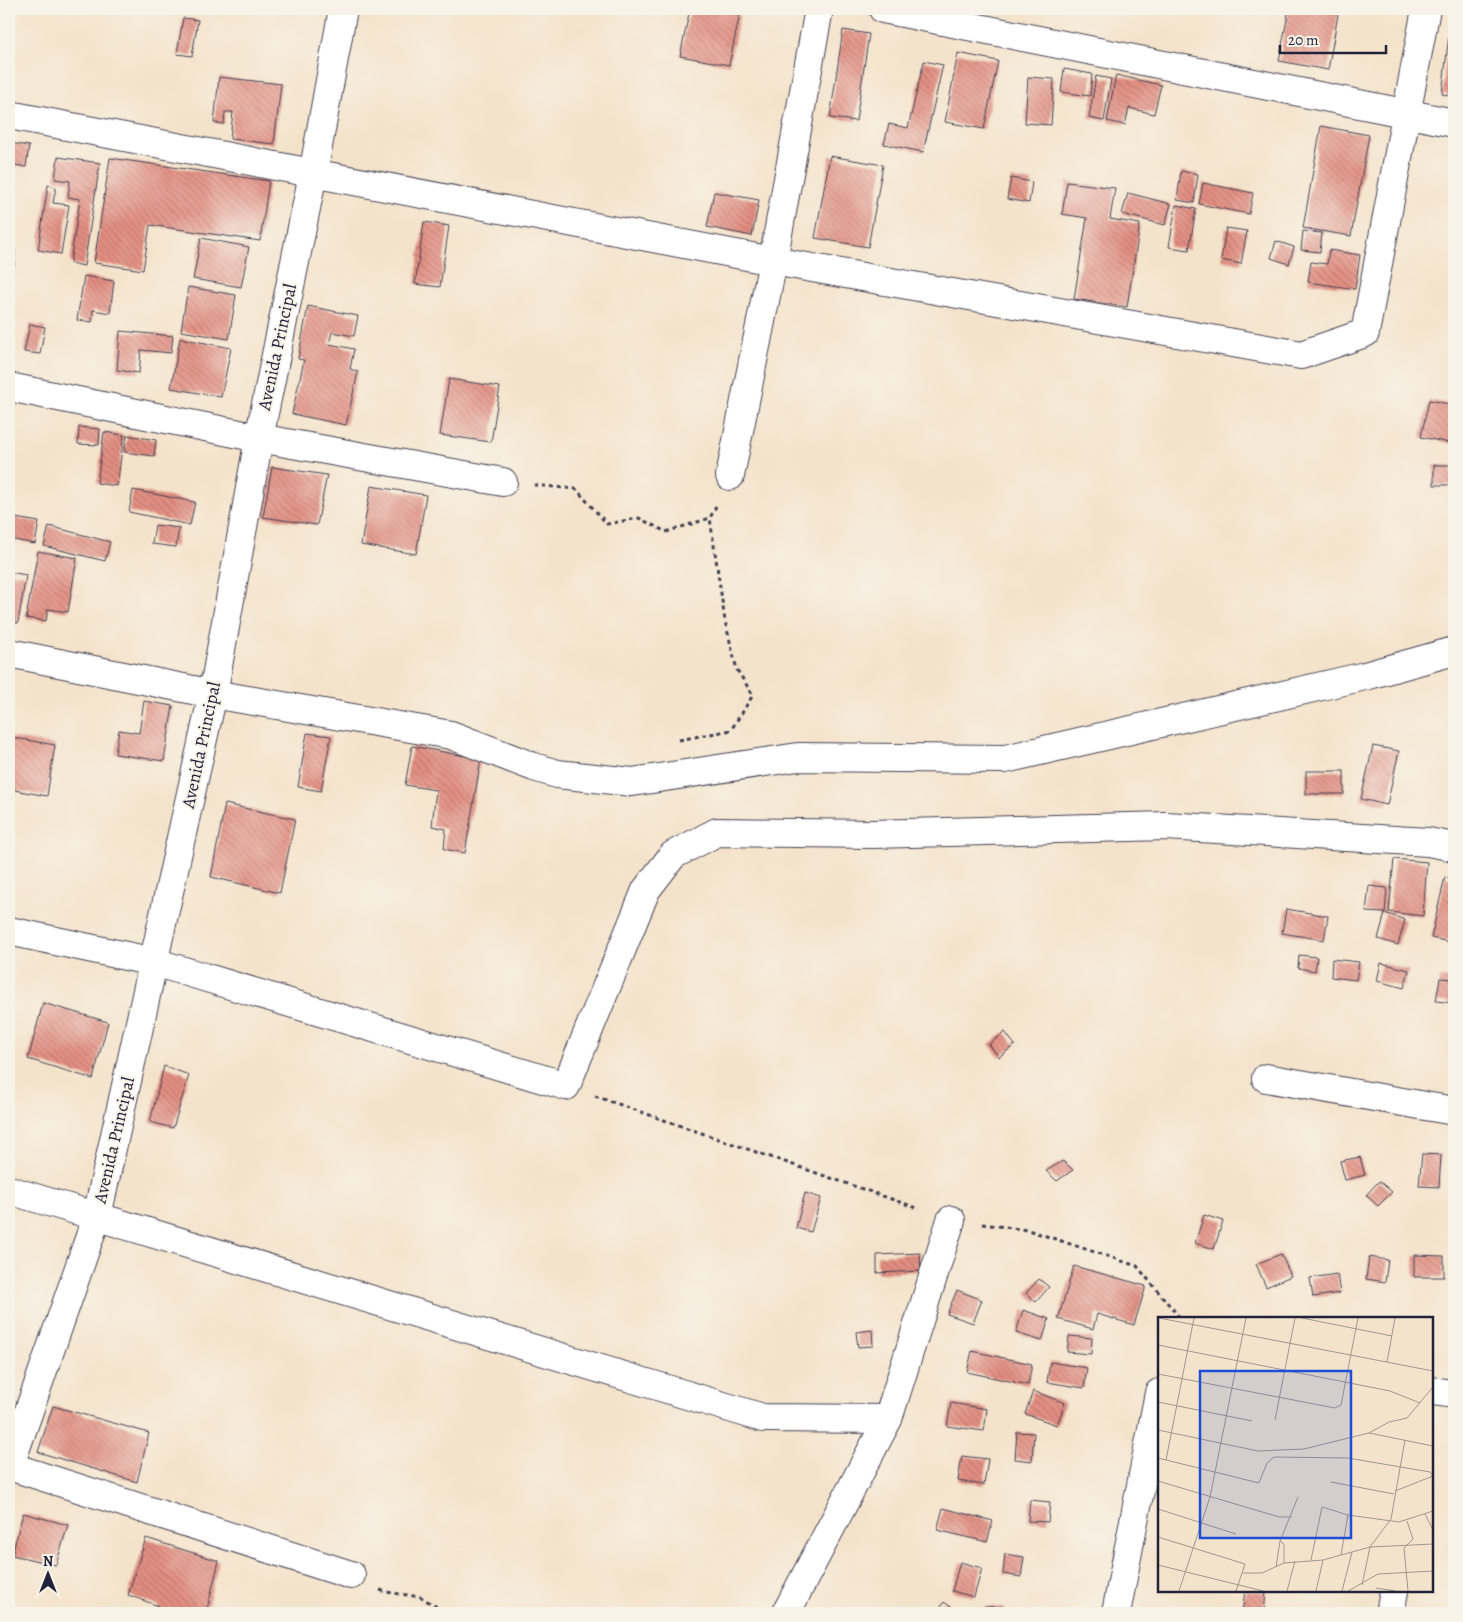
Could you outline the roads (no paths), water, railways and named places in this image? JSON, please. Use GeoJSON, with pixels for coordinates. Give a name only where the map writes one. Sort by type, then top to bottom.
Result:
{"type":"FeatureCollection","features":[{"type":"Feature","properties":{"kind":"street","name":"Avenida Principal"},"geometry":{"type":"LineString","coordinates":[[9,1467],[97,1216],[213,694],[259,438],[313,174],[343,9]]}},
{"type":"Feature","properties":{"kind":"street"},"geometry":{"type":"LineString","coordinates":[[730,476],[773,261],[820,9]]}},
{"type":"Feature","properties":{"kind":"street"},"geometry":{"type":"LineString","coordinates":[[883,9],[1454,123]]}},
{"type":"Feature","properties":{"kind":"street"},"geometry":{"type":"LineString","coordinates":[[9,115],[773,261],[1301,355],[1365,333],[1426,9]]}},
{"type":"Feature","properties":{"kind":"street"},"geometry":{"type":"LineString","coordinates":[[9,387],[259,438],[503,482]]}},
{"type":"Feature","properties":{"kind":"street"},"geometry":{"type":"LineString","coordinates":[[9,653],[213,694],[451,735],[557,774],[632,782],[798,757],[1005,759],[1365,676],[1454,651]]}},
{"type":"Feature","properties":{"kind":"street"},"geometry":{"type":"LineString","coordinates":[[9,932],[154,962],[566,1086],[646,890],[673,854],[716,832],[873,834],[1166,826],[1428,842],[1454,847]]}},
{"type":"Feature","properties":{"kind":"street"},"geometry":{"type":"LineString","coordinates":[[1266,1078],[1454,1111]]}},
{"type":"Feature","properties":{"kind":"street"},"geometry":{"type":"LineString","coordinates":[[9,1190],[763,1418],[888,1419]]}},
{"type":"Feature","properties":{"kind":"street"},"geometry":{"type":"LineString","coordinates":[[786,1613],[888,1419],[951,1220]]}},
{"type":"Feature","properties":{"kind":"street"},"geometry":{"type":"LineString","coordinates":[[1433,1392],[1454,1394]]}},
{"type":"Feature","properties":{"kind":"street"},"geometry":{"type":"LineString","coordinates":[[1116,1613],[1158,1398]]}},
{"type":"Feature","properties":{"kind":"street"},"geometry":{"type":"LineString","coordinates":[[9,1467],[351,1575]]}},
{"type":"Feature","properties":{"kind":"street"},"geometry":{"type":"LineString","coordinates":[[1390,1613],[1394,1592]]}}]}
